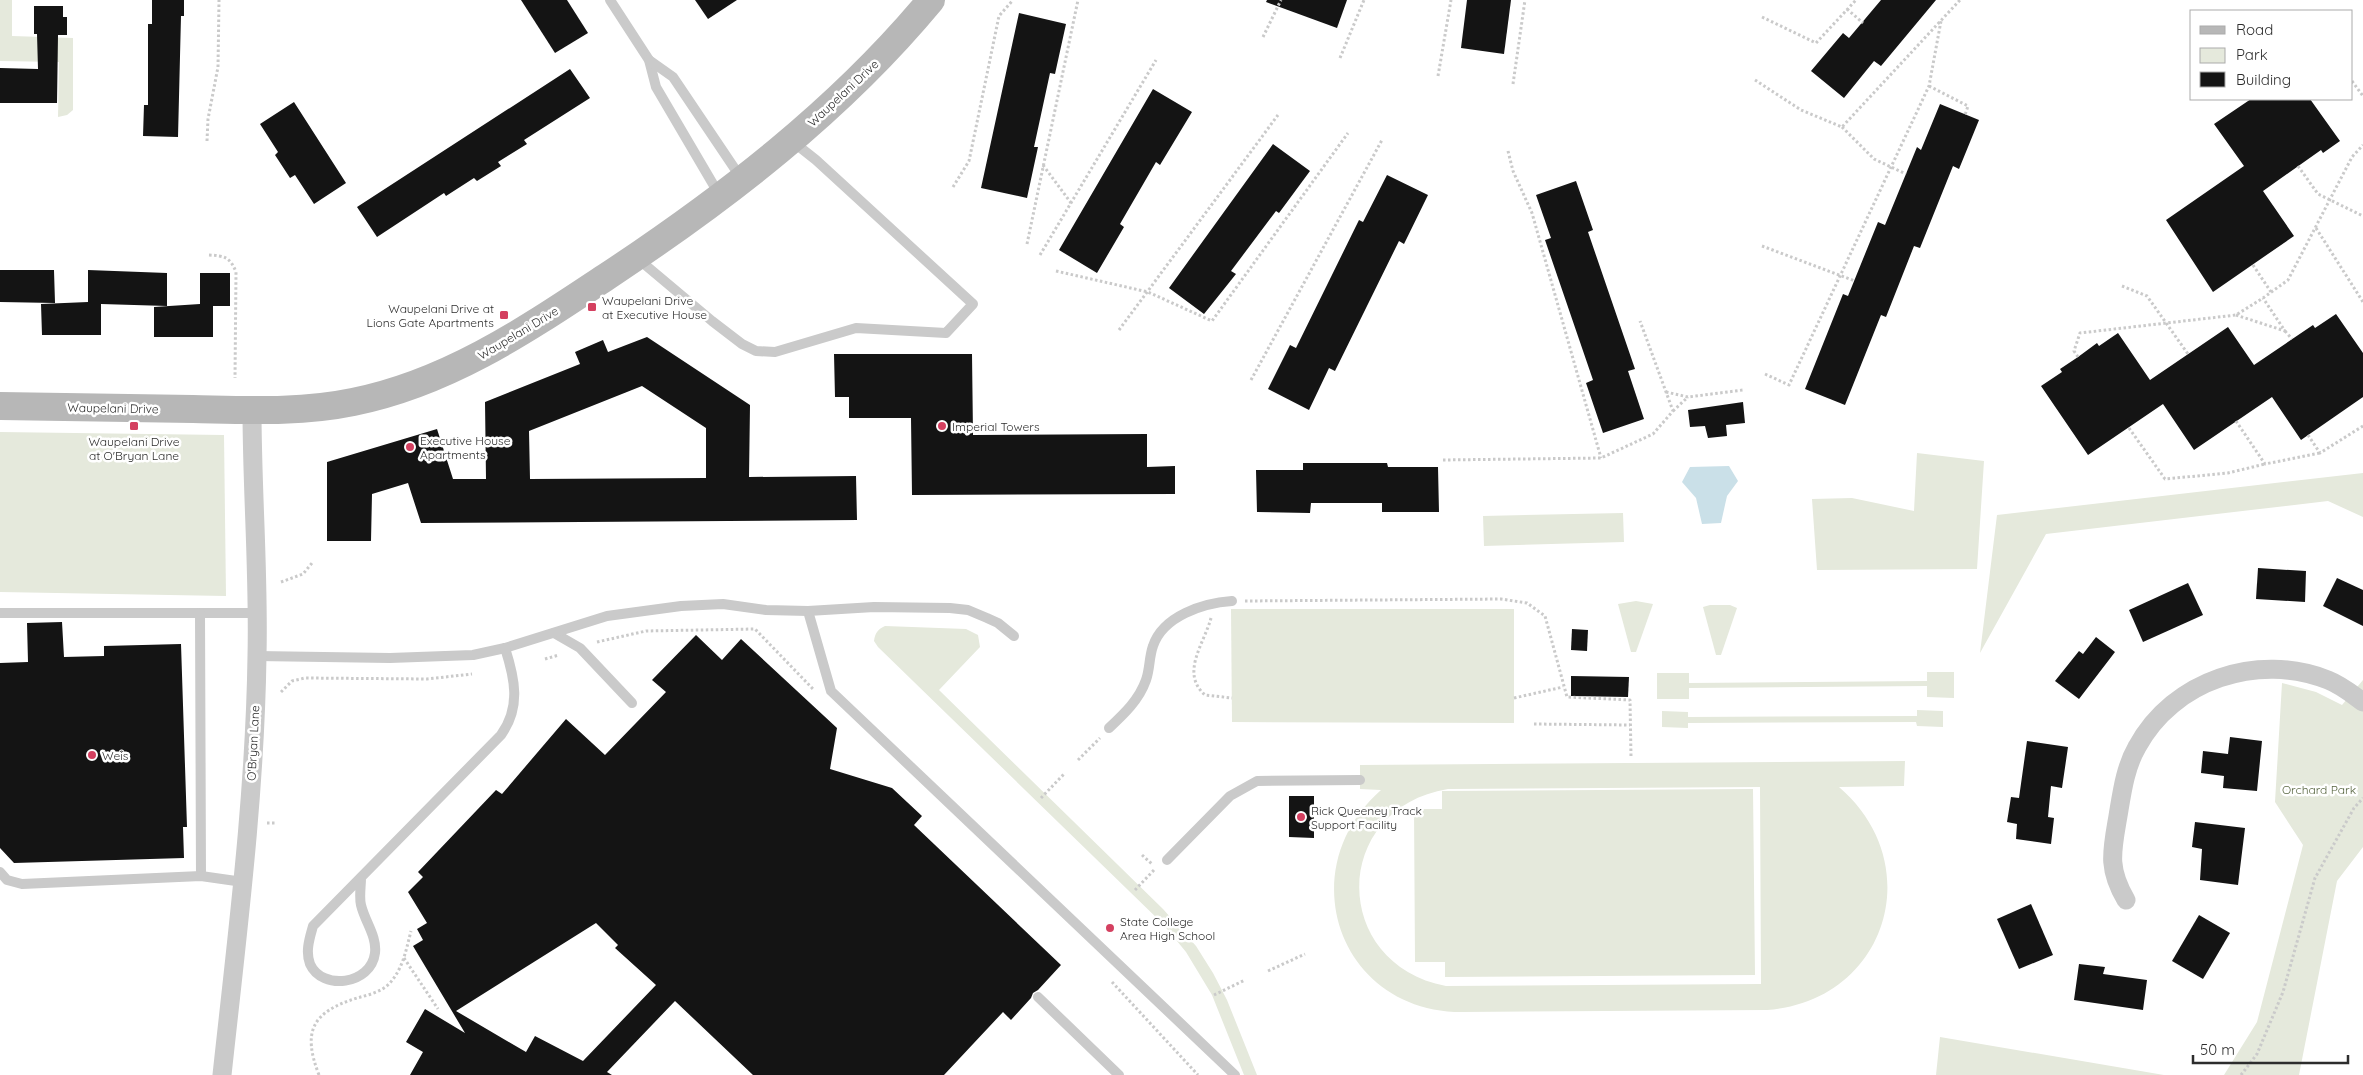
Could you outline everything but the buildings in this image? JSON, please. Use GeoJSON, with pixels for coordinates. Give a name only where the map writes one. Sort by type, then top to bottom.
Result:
{"type":"FeatureCollection","features":[{"type":"Feature","properties":{"kind":"street","name":"Waupelani Drive"},"geometry":{"type":"LineString","coordinates":[[0,406],[252,410],[310,409],[391,393],[469,362],[508,340],[636,257],[743,181],[792,140],[863,75],[931,0]]}},
{"type":"Feature","properties":{"kind":"street","name":"O'Bryan Lane"},"geometry":{"type":"LineString","coordinates":[[222,1075],[250,817],[257,656],[252,410]]}},
{"type":"Feature","properties":{"kind":"street"},"geometry":{"type":"LineString","coordinates":[[2126,900],[2113,872],[2112,853],[2124,775],[2137,746],[2156,720],[2187,692],[2215,678],[2243,671],[2263,669],[2292,670],[2330,680],[2363,702]]}},
{"type":"Feature","properties":{"kind":"lane"},"geometry":{"type":"LineString","coordinates":[[610,0],[649,60],[656,87],[721,198]]}},
{"type":"Feature","properties":{"kind":"lane"},"geometry":{"type":"LineString","coordinates":[[649,60],[668,72],[678,83],[743,181]]}},
{"type":"Feature","properties":{"kind":"lane"},"geometry":{"type":"LineString","coordinates":[[636,257],[742,344],[756,351],[775,352],[856,328],[946,332],[973,304],[792,140]]}},
{"type":"Feature","properties":{"kind":"lane"},"geometry":{"type":"LineString","coordinates":[[1105,732],[1129,708],[1139,694],[1146,678],[1153,645],[1166,626],[1180,614],[1232,601]]}},
{"type":"Feature","properties":{"kind":"lane"},"geometry":{"type":"LineString","coordinates":[[257,656],[390,658],[473,655],[505,648],[607,616],[681,606],[724,604],[766,610],[808,611],[874,607],[950,608],[968,610],[987,618],[998,623],[1014,636]]}},
{"type":"Feature","properties":{"kind":"lane"},"geometry":{"type":"LineString","coordinates":[[808,611],[831,691],[1236,1075]]}},
{"type":"Feature","properties":{"kind":"lane"},"geometry":{"type":"LineString","coordinates":[[0,613],[257,613]]}},
{"type":"Feature","properties":{"kind":"lane"},"geometry":{"type":"LineString","coordinates":[[200,613],[202,876]]}},
{"type":"Feature","properties":{"kind":"lane"},"geometry":{"type":"LineString","coordinates":[[554,633],[580,648],[632,703]]}},
{"type":"Feature","properties":{"kind":"lane"},"geometry":{"type":"LineString","coordinates":[[361,878],[361,903],[375,941],[375,955],[369,968],[362,974],[355,979],[340,983],[322,976],[311,964],[308,945],[314,926],[361,878],[479,760],[510,723],[516,695],[512,668],[505,648]]}},
{"type":"Feature","properties":{"kind":"lane"},"geometry":{"type":"LineString","coordinates":[[1166,860],[1230,796],[1258,781],[1360,780]]}},
{"type":"Feature","properties":{"kind":"lane"},"geometry":{"type":"LineString","coordinates":[[0,872],[7,880],[22,884],[202,876],[243,882]]}},
{"type":"Feature","properties":{"kind":"lane"},"geometry":{"type":"LineString","coordinates":[[1038,997],[1119,1075]]}},
{"type":"Feature","properties":{"kind":"path"},"geometry":{"type":"LineString","coordinates":[[207,141],[208,119],[218,66],[219,0]]}},
{"type":"Feature","properties":{"kind":"path"},"geometry":{"type":"LineString","coordinates":[[953,187],[970,161],[999,16],[1013,0]]}},
{"type":"Feature","properties":{"kind":"path"},"geometry":{"type":"LineString","coordinates":[[1027,244],[1042,164],[1078,0]]}},
{"type":"Feature","properties":{"kind":"path"},"geometry":{"type":"LineString","coordinates":[[1263,37],[1281,0]]}},
{"type":"Feature","properties":{"kind":"path"},"geometry":{"type":"LineString","coordinates":[[1340,58],[1364,0]]}},
{"type":"Feature","properties":{"kind":"path"},"geometry":{"type":"LineString","coordinates":[[1438,76],[1450,0]]}},
{"type":"Feature","properties":{"kind":"path"},"geometry":{"type":"LineString","coordinates":[[1512,84],[1525,0]]}},
{"type":"Feature","properties":{"kind":"path"},"geometry":{"type":"LineString","coordinates":[[1762,17],[1816,43],[1856,0]]}},
{"type":"Feature","properties":{"kind":"path"},"geometry":{"type":"LineString","coordinates":[[1842,127],[1960,0]]}},
{"type":"Feature","properties":{"kind":"path"},"geometry":{"type":"LineString","coordinates":[[1847,9],[1863,23]]}},
{"type":"Feature","properties":{"kind":"path"},"geometry":{"type":"LineString","coordinates":[[1766,374],[1789,385],[1929,86],[1941,21]]}},
{"type":"Feature","properties":{"kind":"path"},"geometry":{"type":"LineString","coordinates":[[1040,255],[1156,60]]}},
{"type":"Feature","properties":{"kind":"path"},"geometry":{"type":"LineString","coordinates":[[1754,80],[1801,110],[1842,127],[1874,159],[1906,174]]}},
{"type":"Feature","properties":{"kind":"path"},"geometry":{"type":"LineString","coordinates":[[2353,82],[2363,96]]}},
{"type":"Feature","properties":{"kind":"path"},"geometry":{"type":"LineString","coordinates":[[1929,86],[1968,106],[1965,115]]}},
{"type":"Feature","properties":{"kind":"path"},"geometry":{"type":"LineString","coordinates":[[1120,330],[1278,115]]}},
{"type":"Feature","properties":{"kind":"path"},"geometry":{"type":"LineString","coordinates":[[1056,271],[1148,292],[1212,321],[1348,133]]}},
{"type":"Feature","properties":{"kind":"path"},"geometry":{"type":"LineString","coordinates":[[1251,380],[1382,140]]}},
{"type":"Feature","properties":{"kind":"path"},"geometry":{"type":"LineString","coordinates":[[2236,315],[2288,280],[2352,157],[2363,145]]}},
{"type":"Feature","properties":{"kind":"path"},"geometry":{"type":"LineString","coordinates":[[1508,151],[1513,171],[1532,213],[1601,458]]}},
{"type":"Feature","properties":{"kind":"path"},"geometry":{"type":"LineString","coordinates":[[1042,164],[1071,203]]}},
{"type":"Feature","properties":{"kind":"path"},"geometry":{"type":"LineString","coordinates":[[2298,166],[2318,194],[2363,216]]}},
{"type":"Feature","properties":{"kind":"path"},"geometry":{"type":"LineString","coordinates":[[2316,228],[2363,302]]}},
{"type":"Feature","properties":{"kind":"path"},"geometry":{"type":"LineString","coordinates":[[1762,246],[1855,281]]}},
{"type":"Feature","properties":{"kind":"path"},"geometry":{"type":"LineString","coordinates":[[209,255],[226,256],[232,261],[236,272],[235,378]]}},
{"type":"Feature","properties":{"kind":"path"},"geometry":{"type":"LineString","coordinates":[[2253,265],[2271,292]]}},
{"type":"Feature","properties":{"kind":"path"},"geometry":{"type":"LineString","coordinates":[[2122,286],[2147,296],[2188,354]]}},
{"type":"Feature","properties":{"kind":"path"},"geometry":{"type":"LineString","coordinates":[[2263,298],[2292,340]]}},
{"type":"Feature","properties":{"kind":"path"},"geometry":{"type":"LineString","coordinates":[[2078,356],[2074,351],[2080,333],[2236,315],[2285,331]]}},
{"type":"Feature","properties":{"kind":"path"},"geometry":{"type":"LineString","coordinates":[[1640,321],[1673,411]]}},
{"type":"Feature","properties":{"kind":"path"},"geometry":{"type":"LineString","coordinates":[[1666,392],[1688,397],[1743,390]]}},
{"type":"Feature","properties":{"kind":"path"},"geometry":{"type":"LineString","coordinates":[[1443,460],[1601,458],[1652,434],[1688,397]]}},
{"type":"Feature","properties":{"kind":"path"},"geometry":{"type":"LineString","coordinates":[[2236,421],[2265,464]]}},
{"type":"Feature","properties":{"kind":"path"},"geometry":{"type":"LineString","coordinates":[[2129,428],[2165,479],[2228,473],[2320,453],[2363,426]]}},
{"type":"Feature","properties":{"kind":"path"},"geometry":{"type":"LineString","coordinates":[[2308,435],[2320,453]]}},
{"type":"Feature","properties":{"kind":"path"},"geometry":{"type":"LineString","coordinates":[[281,582],[303,574],[312,563]]}},
{"type":"Feature","properties":{"kind":"path"},"geometry":{"type":"LineString","coordinates":[[1232,601],[1501,599],[1527,603],[1545,616],[1567,698],[1630,700],[1631,757]]}},
{"type":"Feature","properties":{"kind":"path"},"geometry":{"type":"LineString","coordinates":[[1214,605],[1193,668],[1194,679],[1205,695],[1232,698]]}},
{"type":"Feature","properties":{"kind":"path"},"geometry":{"type":"LineString","coordinates":[[597,642],[646,631],[755,629],[816,692]]}},
{"type":"Feature","properties":{"kind":"path"},"geometry":{"type":"LineString","coordinates":[[545,659],[560,655]]}},
{"type":"Feature","properties":{"kind":"path"},"geometry":{"type":"LineString","coordinates":[[281,692],[292,681],[305,678],[427,679],[472,674]]}},
{"type":"Feature","properties":{"kind":"path"},"geometry":{"type":"LineString","coordinates":[[1514,698],[1564,689]]}},
{"type":"Feature","properties":{"kind":"path"},"geometry":{"type":"LineString","coordinates":[[1534,724],[1630,725]]}},
{"type":"Feature","properties":{"kind":"path"},"geometry":{"type":"LineString","coordinates":[[1078,760],[1105,732]]}},
{"type":"Feature","properties":{"kind":"path"},"geometry":{"type":"LineString","coordinates":[[1041,798],[1064,774]]}},
{"type":"Feature","properties":{"kind":"path"},"geometry":{"type":"LineString","coordinates":[[2241,1075],[2257,1054],[2283,992],[2315,878],[2354,808],[2363,798]]}},
{"type":"Feature","properties":{"kind":"path"},"geometry":{"type":"LineString","coordinates":[[1135,890],[1156,868]]}},
{"type":"Feature","properties":{"kind":"path"},"geometry":{"type":"LineString","coordinates":[[319,1075],[310,1049],[310,1038],[318,1020],[335,1007],[375,993],[388,985],[404,958],[411,931]]}},
{"type":"Feature","properties":{"kind":"path"},"geometry":{"type":"LineString","coordinates":[[1268,971],[1305,954]]}},
{"type":"Feature","properties":{"kind":"path"},"geometry":{"type":"LineString","coordinates":[[404,958],[438,1009]]}},
{"type":"Feature","properties":{"kind":"path"},"geometry":{"type":"LineString","coordinates":[[1106,975],[1198,1075]]}},
{"type":"Feature","properties":{"kind":"path"},"geometry":{"type":"LineString","coordinates":[[1214,995],[1245,980]]}},
{"type":"Feature","properties":{"kind":"green space"},"geometry":{"type":"Polygon","coordinates":[[[0,0],[12,0],[12,36],[73,38],[73,110],[67,115],[58,117],[59,62],[0,61],[0,0]]]}},
{"type":"Feature","properties":{"kind":"green space"},"geometry":{"type":"Polygon","coordinates":[[[0,432],[224,435],[226,596],[0,592],[0,432]]]}},
{"type":"Feature","properties":{"kind":"green space"},"geometry":{"type":"Polygon","coordinates":[[[1917,453],[1984,461],[1977,569],[1817,570],[1812,499],[1852,498],[1914,511],[1917,453]]]}},
{"type":"Feature","properties":{"kind":"green space"},"geometry":{"type":"Polygon","coordinates":[[[2363,473],[2363,517],[2328,501],[2046,534],[1980,653],[1997,515],[2363,473]]]}},
{"type":"Feature","properties":{"kind":"green space"},"geometry":{"type":"Polygon","coordinates":[[[1623,513],[1624,542],[1484,546],[1483,516],[1623,513]]]}},
{"type":"Feature","properties":{"kind":"green space"},"geometry":{"type":"Polygon","coordinates":[[[1636,601],[1653,604],[1636,652],[1631,652],[1618,604],[1636,601]]]}},
{"type":"Feature","properties":{"kind":"green space"},"geometry":{"type":"Polygon","coordinates":[[[1730,605],[1737,608],[1721,655],[1716,655],[1703,607],[1730,605]]]}},
{"type":"Feature","properties":{"kind":"green space"},"geometry":{"type":"Polygon","coordinates":[[[1231,609],[1514,609],[1514,723],[1232,722],[1231,609]]]}},
{"type":"Feature","properties":{"kind":"green space"},"geometry":{"type":"Polygon","coordinates":[[[885,626],[966,629],[978,635],[980,647],[939,690],[1163,909],[1196,946],[1227,1000],[1257,1075],[1244,1075],[1212,995],[1186,952],[1163,924],[878,647],[874,641],[875,636],[885,626]]]}},
{"type":"Feature","properties":{"kind":"green space"},"geometry":{"type":"Polygon","coordinates":[[[1927,672],[1954,672],[1954,698],[1927,697],[1927,686],[1689,688],[1689,699],[1657,699],[1657,673],[1689,673],[1689,683],[1927,681],[1927,672]]]}},
{"type":"Feature","properties":{"kind":"green space","name":"Orchard Park"},"geometry":{"type":"Polygon","coordinates":[[[2363,680],[2363,847],[2337,881],[2299,1075],[2224,1075],[2257,1022],[2303,845],[2275,802],[2282,683],[2316,692],[2342,705],[2363,680]]]}},
{"type":"Feature","properties":{"kind":"green space"},"geometry":{"type":"Polygon","coordinates":[[[1917,710],[1943,711],[1943,727],[1917,726],[1916,722],[1688,723],[1688,728],[1662,727],[1662,711],[1688,712],[1688,717],[1917,716],[1917,710]]]}},
{"type":"Feature","properties":{"kind":"green space"},"geometry":{"type":"Polygon","coordinates":[[[1905,761],[1904,786],[1839,787],[1867,818],[1883,853],[1887,889],[1882,924],[1866,956],[1842,982],[1808,1001],[1767,1010],[1462,1012],[1419,1006],[1385,989],[1358,963],[1341,931],[1334,895],[1338,858],[1353,823],[1381,790],[1360,789],[1360,765],[1905,761]],[[1760,787],[1448,789],[1410,802],[1382,825],[1365,854],[1359,886],[1364,919],[1380,948],[1408,972],[1446,986],[1761,984],[1760,787]]]}},
{"type":"Feature","properties":{"kind":"green space"},"geometry":{"type":"Polygon","coordinates":[[[1753,789],[1755,975],[1445,977],[1445,962],[1415,962],[1414,809],[1442,809],[1442,791],[1753,789]]]}},
{"type":"Feature","properties":{"kind":"green space"},"geometry":{"type":"Polygon","coordinates":[[[1940,1037],[2164,1075],[1936,1075],[1940,1037]]]}},
{"type":"Feature","properties":{"kind":"water"},"geometry":{"type":"Polygon","coordinates":[[[1729,466],[1738,481],[1727,496],[1721,523],[1702,524],[1696,498],[1682,482],[1690,467],[1729,466]]]}},
{"type":"Feature","properties":{"kind":"place","name":"Waupelani Drive at Executive House"},"geometry":{"type":"Point","coordinates":[592,307]}},
{"type":"Feature","properties":{"kind":"place","name":"Waupelani Drive at Lions Gate Apartments"},"geometry":{"type":"Point","coordinates":[504,315]}},
{"type":"Feature","properties":{"kind":"place","name":"Waupelani Drive at O'Bryan Lane"},"geometry":{"type":"Point","coordinates":[134,426]}},
{"type":"Feature","properties":{"kind":"place","name":"Imperial Towers"},"geometry":{"type":"Point","coordinates":[942,426]}},
{"type":"Feature","properties":{"kind":"place","name":"Executive House Apartments"},"geometry":{"type":"Point","coordinates":[410,447]}},
{"type":"Feature","properties":{"kind":"place","name":"Weis"},"geometry":{"type":"Point","coordinates":[92,755]}},
{"type":"Feature","properties":{"kind":"place","name":"Rick Queeney Track Support Facility"},"geometry":{"type":"Point","coordinates":[1301,817]}},
{"type":"Feature","properties":{"kind":"place","name":"State College Area High School"},"geometry":{"type":"Point","coordinates":[1110,928]}}]}
